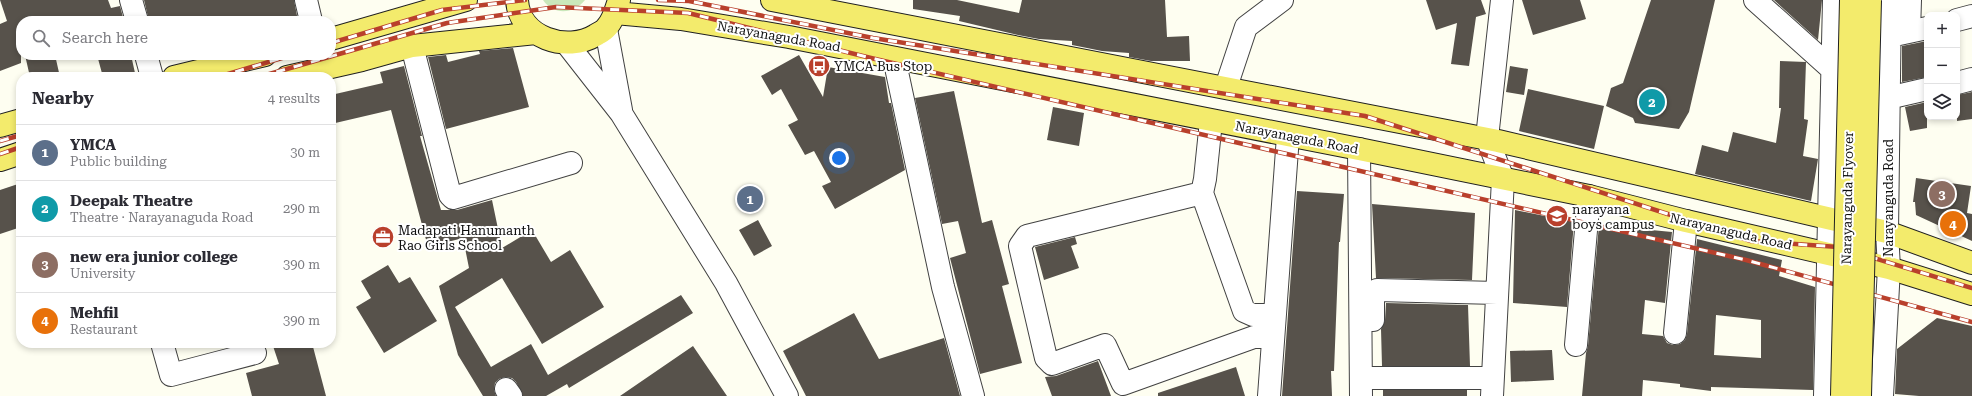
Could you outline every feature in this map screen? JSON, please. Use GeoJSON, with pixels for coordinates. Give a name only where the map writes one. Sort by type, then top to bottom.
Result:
{"type":"FeatureCollection","features":[{"type":"Feature","properties":{"kind":"main road"},"geometry":{"type":"LineString","coordinates":[[336,37],[466,0]]}},
{"type":"Feature","properties":{"kind":"main road"},"geometry":{"type":"LineString","coordinates":[[517,0],[524,20],[536,33],[551,41],[567,44],[588,40],[613,14]]}},
{"type":"Feature","properties":{"kind":"main road"},"geometry":{"type":"LineString","coordinates":[[772,0],[836,6],[956,35],[1487,138],[1887,232],[1972,263]]}},
{"type":"Feature","properties":{"kind":"main road","name":"Narayanguda Flyover"},"geometry":{"type":"LineString","coordinates":[[1842,396],[1851,0]]}},
{"type":"Feature","properties":{"kind":"main road","name":"Narayanguda Flyover"},"geometry":{"type":"LineString","coordinates":[[1860,396],[1870,0]]}},
{"type":"Feature","properties":{"kind":"main road","name":"Narayanaguda Road"},"geometry":{"type":"LineString","coordinates":[[613,14],[681,19],[894,58],[1360,149],[1589,196],[1686,221],[1889,268],[1972,294]]}},
{"type":"Feature","properties":{"kind":"main road"},"geometry":{"type":"LineString","coordinates":[[309,72],[362,60],[412,46],[536,33]]}},
{"type":"Feature","properties":{"kind":"main road"},"geometry":{"type":"LineString","coordinates":[[950,69],[956,35]]}},
{"type":"Feature","properties":{"kind":"main road"},"geometry":{"type":"LineString","coordinates":[[195,72],[244,60]]}},
{"type":"Feature","properties":{"kind":"main road"},"geometry":{"type":"LineString","coordinates":[[0,126],[16,121]]}},
{"type":"Feature","properties":{"kind":"main road"},"geometry":{"type":"LineString","coordinates":[[0,160],[16,155]]}},
{"type":"Feature","properties":{"kind":"street"},"geometry":{"type":"LineString","coordinates":[[131,0],[136,16]]}},
{"type":"Feature","properties":{"kind":"street"},"geometry":{"type":"LineString","coordinates":[[306,0],[310,16]]}},
{"type":"Feature","properties":{"kind":"street"},"geometry":{"type":"LineString","coordinates":[[1226,87],[1246,27],[1282,0]]}},
{"type":"Feature","properties":{"kind":"street"},"geometry":{"type":"LineString","coordinates":[[1365,384],[1492,387],[1502,179],[1487,138],[1502,0]]}},
{"type":"Feature","properties":{"kind":"street"},"geometry":{"type":"LineString","coordinates":[[1754,0],[1833,70]]}},
{"type":"Feature","properties":{"kind":"street"},"geometry":{"type":"LineString","coordinates":[[1825,396],[1827,254],[1834,0]]}},
{"type":"Feature","properties":{"kind":"street","name":"Narayanguda Road"},"geometry":{"type":"LineString","coordinates":[[1882,396],[1889,268],[1887,232],[1888,98],[1909,32],[1890,0]]}},
{"type":"Feature","properties":{"kind":"street"},"geometry":{"type":"LineString","coordinates":[[1909,32],[1910,0]]}},
{"type":"Feature","properties":{"kind":"street"},"geometry":{"type":"LineString","coordinates":[[613,14],[621,113]]}},
{"type":"Feature","properties":{"kind":"street"},"geometry":{"type":"LineString","coordinates":[[1960,19],[1972,16]]}},
{"type":"Feature","properties":{"kind":"street"},"geometry":{"type":"LineString","coordinates":[[567,44],[621,113],[726,282],[787,396]]}},
{"type":"Feature","properties":{"kind":"street"},"geometry":{"type":"LineString","coordinates":[[412,46],[450,195],[453,198],[571,163]]}},
{"type":"Feature","properties":{"kind":"street"},"geometry":{"type":"LineString","coordinates":[[894,58],[943,287],[973,396]]}},
{"type":"Feature","properties":{"kind":"street"},"geometry":{"type":"LineString","coordinates":[[147,60],[151,72]]}},
{"type":"Feature","properties":{"kind":"street"},"geometry":{"type":"LineString","coordinates":[[1960,82],[1972,80]]}},
{"type":"Feature","properties":{"kind":"street"},"geometry":{"type":"LineString","coordinates":[[1888,98],[1924,90]]}},
{"type":"Feature","properties":{"kind":"street"},"geometry":{"type":"LineString","coordinates":[[1211,121],[1205,179],[1202,192],[1244,311],[1273,325]]}},
{"type":"Feature","properties":{"kind":"street"},"geometry":{"type":"LineString","coordinates":[[1270,396],[1273,325],[1288,136]]}},
{"type":"Feature","properties":{"kind":"street"},"geometry":{"type":"LineString","coordinates":[[1360,149],[1365,384]]}},
{"type":"Feature","properties":{"kind":"street"},"geometry":{"type":"LineString","coordinates":[[1202,192],[1026,236],[1020,246],[1046,358],[1052,364],[1105,345],[1123,384],[1254,338],[1273,325]]}},
{"type":"Feature","properties":{"kind":"street"},"geometry":{"type":"LineString","coordinates":[[1576,345],[1589,196]]}},
{"type":"Feature","properties":{"kind":"street"},"geometry":{"type":"LineString","coordinates":[[1675,333],[1686,221]]}},
{"type":"Feature","properties":{"kind":"street"},"geometry":{"type":"LineString","coordinates":[[1365,384],[1373,294],[1377,290],[1496,293]]}},
{"type":"Feature","properties":{"kind":"street"},"geometry":{"type":"LineString","coordinates":[[163,348],[171,375],[255,353]]}},
{"type":"Feature","properties":{"kind":"green space"},"geometry":{"type":"Polygon","coordinates":[[[543,0],[585,0],[575,8],[558,11],[553,9],[543,0]]]}},
{"type":"Feature","properties":{"kind":"building"},"geometry":{"type":"Polygon","coordinates":[[[0,0],[108,0],[111,8],[120,6],[123,16],[16,16],[16,60],[21,60],[21,63],[0,71],[0,24],[7,21],[0,0]]]}},
{"type":"Feature","properties":{"kind":"building"},"geometry":{"type":"Polygon","coordinates":[[[144,0],[294,0],[297,16],[148,16],[144,0]]]}},
{"type":"Feature","properties":{"kind":"building"},"geometry":{"type":"Polygon","coordinates":[[[913,0],[957,0],[1019,13],[1022,0],[1165,0],[1167,37],[1189,36],[1190,61],[1151,61],[1129,57],[1129,53],[1102,51],[1072,45],[1072,41],[1039,39],[1018,35],[959,21],[960,16],[913,9],[913,0]]]}},
{"type":"Feature","properties":{"kind":"building"},"geometry":{"type":"Polygon","coordinates":[[[1426,0],[1481,0],[1486,14],[1476,17],[1469,66],[1451,64],[1457,23],[1436,30],[1426,0]]]}},
{"type":"Feature","properties":{"kind":"building"},"geometry":{"type":"Polygon","coordinates":[[[1522,0],[1580,0],[1586,19],[1533,35],[1522,0]]]}},
{"type":"Feature","properties":{"kind":"building"},"geometry":{"type":"Polygon","coordinates":[[[1651,0],[1715,0],[1689,112],[1679,129],[1635,123],[1633,118],[1606,106],[1611,88],[1623,83],[1651,0]]]}},
{"type":"Feature","properties":{"kind":"building"},"geometry":{"type":"Polygon","coordinates":[[[1774,0],[1822,0],[1818,40],[1774,0]]]}},
{"type":"Feature","properties":{"kind":"building"},"geometry":{"type":"Polygon","coordinates":[[[1924,42],[1924,78],[1902,82],[1902,46],[1924,42]]]}},
{"type":"Feature","properties":{"kind":"building"},"geometry":{"type":"Polygon","coordinates":[[[513,48],[529,107],[446,129],[428,57],[446,55],[448,62],[480,54],[479,51],[513,48]]]}},
{"type":"Feature","properties":{"kind":"building"},"geometry":{"type":"Polygon","coordinates":[[[799,55],[823,97],[828,67],[885,77],[889,103],[891,103],[905,170],[835,209],[822,186],[831,182],[814,151],[805,155],[788,125],[798,120],[781,89],[772,95],[761,76],[799,55]]]}},
{"type":"Feature","properties":{"kind":"building"},"geometry":{"type":"Polygon","coordinates":[[[26,60],[56,60],[59,72],[29,72],[26,60]]]}},
{"type":"Feature","properties":{"kind":"building"},"geometry":{"type":"Polygon","coordinates":[[[98,60],[132,60],[135,72],[102,72],[98,60]]]}},
{"type":"Feature","properties":{"kind":"building"},"geometry":{"type":"Polygon","coordinates":[[[1780,61],[1806,62],[1804,119],[1808,120],[1803,156],[1818,159],[1811,201],[1695,174],[1702,145],[1728,152],[1733,132],[1776,143],[1781,108],[1779,108],[1780,61]]]}},
{"type":"Feature","properties":{"kind":"building"},"geometry":{"type":"Polygon","coordinates":[[[404,66],[422,136],[420,136],[441,210],[457,210],[492,200],[502,248],[532,230],[551,262],[570,250],[604,307],[542,344],[502,278],[455,307],[491,367],[531,344],[548,375],[681,295],[693,313],[569,388],[567,384],[546,396],[523,396],[516,382],[512,378],[505,377],[499,379],[495,383],[494,390],[496,396],[483,396],[458,355],[439,286],[469,268],[463,238],[428,247],[391,110],[336,123],[336,94],[383,83],[380,72],[404,66]]]}},
{"type":"Feature","properties":{"kind":"building"},"geometry":{"type":"Polygon","coordinates":[[[1510,66],[1528,69],[1524,95],[1506,92],[1510,66]]]}},
{"type":"Feature","properties":{"kind":"building"},"geometry":{"type":"Polygon","coordinates":[[[1528,89],[1604,106],[1594,149],[1519,131],[1528,89]]]}},
{"type":"Feature","properties":{"kind":"building"},"geometry":{"type":"Polygon","coordinates":[[[954,91],[982,223],[992,220],[1009,284],[1002,286],[1022,363],[980,374],[950,258],[966,253],[958,221],[942,224],[915,98],[954,91]]]}},
{"type":"Feature","properties":{"kind":"building"},"geometry":{"type":"Polygon","coordinates":[[[1972,92],[1972,119],[1957,121],[1960,120],[1960,94],[1972,92]]]}},
{"type":"Feature","properties":{"kind":"building"},"geometry":{"type":"Polygon","coordinates":[[[1924,103],[1924,120],[1927,120],[1927,128],[1910,131],[1905,107],[1924,103]]]}},
{"type":"Feature","properties":{"kind":"building"},"geometry":{"type":"Polygon","coordinates":[[[1053,107],[1084,113],[1079,146],[1047,140],[1053,107]]]}},
{"type":"Feature","properties":{"kind":"building"},"geometry":{"type":"Polygon","coordinates":[[[1916,178],[1971,186],[1967,213],[1972,214],[1972,241],[1916,215],[1915,202],[1913,202],[1916,178]]]}},
{"type":"Feature","properties":{"kind":"building"},"geometry":{"type":"Polygon","coordinates":[[[16,185],[16,229],[0,234],[0,190],[16,185]]]}},
{"type":"Feature","properties":{"kind":"building"},"geometry":{"type":"Polygon","coordinates":[[[1297,191],[1344,194],[1339,242],[1334,371],[1331,371],[1332,396],[1282,396],[1297,191]]]}},
{"type":"Feature","properties":{"kind":"building"},"geometry":{"type":"Polygon","coordinates":[[[1372,204],[1475,213],[1472,280],[1376,278],[1372,204]]]}},
{"type":"Feature","properties":{"kind":"building"},"geometry":{"type":"Polygon","coordinates":[[[1515,210],[1574,222],[1567,307],[1513,303],[1515,210]]]}},
{"type":"Feature","properties":{"kind":"building"},"geometry":{"type":"Polygon","coordinates":[[[758,220],[772,246],[754,256],[739,230],[758,220]]]}},
{"type":"Feature","properties":{"kind":"building"},"geometry":{"type":"Polygon","coordinates":[[[1599,225],[1672,232],[1665,303],[1645,300],[1642,334],[1663,336],[1667,343],[1673,345],[1680,344],[1685,340],[1687,334],[1697,239],[1782,260],[1779,276],[1815,287],[1813,390],[1711,387],[1711,391],[1680,387],[1680,384],[1643,380],[1642,396],[1582,396],[1599,225]],[[1716,315],[1714,355],[1761,358],[1761,320],[1716,315]]]}},
{"type":"Feature","properties":{"kind":"building"},"geometry":{"type":"Polygon","coordinates":[[[1075,237],[1077,244],[1071,246],[1079,268],[1044,280],[1035,247],[1075,237]]]}},
{"type":"Feature","properties":{"kind":"building"},"geometry":{"type":"Polygon","coordinates":[[[388,265],[399,283],[410,277],[437,321],[384,353],[356,307],[371,298],[361,281],[388,265]]]}},
{"type":"Feature","properties":{"kind":"building"},"geometry":{"type":"Polygon","coordinates":[[[1386,303],[1468,305],[1470,366],[1382,366],[1381,329],[1385,320],[1386,303]]]}},
{"type":"Feature","properties":{"kind":"building"},"geometry":{"type":"Polygon","coordinates":[[[854,313],[879,359],[944,338],[960,396],[806,396],[783,351],[854,313]]]}},
{"type":"Feature","properties":{"kind":"building"},"geometry":{"type":"Polygon","coordinates":[[[1937,318],[1972,326],[1972,396],[1919,396],[1895,394],[1897,349],[1937,318]]]}},
{"type":"Feature","properties":{"kind":"building"},"geometry":{"type":"Polygon","coordinates":[[[693,346],[727,396],[620,396],[693,346]]]}},
{"type":"Feature","properties":{"kind":"building"},"geometry":{"type":"Polygon","coordinates":[[[274,348],[313,348],[326,396],[252,396],[246,373],[279,364],[274,348]]]}},
{"type":"Feature","properties":{"kind":"building"},"geometry":{"type":"Polygon","coordinates":[[[1552,350],[1554,380],[1511,382],[1510,351],[1552,350]]]}},
{"type":"Feature","properties":{"kind":"building"},"geometry":{"type":"Polygon","coordinates":[[[1098,361],[1111,396],[1052,396],[1045,377],[1056,376],[1098,361]]]}},
{"type":"Feature","properties":{"kind":"building"},"geometry":{"type":"Polygon","coordinates":[[[1236,367],[1245,396],[1158,396],[1158,393],[1236,367]]]}},
{"type":"Feature","properties":{"kind":"building"},"geometry":{"type":"Polygon","coordinates":[[[1383,390],[1467,390],[1467,396],[1383,396],[1383,390]]]}},
{"type":"Feature","properties":{"kind":"railway"},"geometry":{"type":"LineString","coordinates":[[336,42],[442,10],[525,0]]}},
{"type":"Feature","properties":{"kind":"railway"},"geometry":{"type":"LineString","coordinates":[[658,0],[689,1],[873,38],[1365,116],[1751,241],[1838,247],[1972,288]]}},
{"type":"Feature","properties":{"kind":"railway"},"geometry":{"type":"LineString","coordinates":[[336,55],[447,23],[556,7],[688,13],[871,58],[1746,260],[1972,322]]}},
{"type":"Feature","properties":{"kind":"railway"},"geometry":{"type":"LineString","coordinates":[[235,72],[275,60]]}},
{"type":"Feature","properties":{"kind":"railway"},"geometry":{"type":"LineString","coordinates":[[276,72],[318,60]]}},
{"type":"Feature","properties":{"kind":"railway"},"geometry":{"type":"LineString","coordinates":[[0,141],[16,136]]}},
{"type":"Feature","properties":{"kind":"railway"},"geometry":{"type":"LineString","coordinates":[[0,154],[16,149]]}},
{"type":"Feature","properties":{"kind":"place","name":"YMCA Bus Stop"},"geometry":{"type":"Point","coordinates":[819,66]}},
{"type":"Feature","properties":{"kind":"place","name":"Deepak Theatre"},"geometry":{"type":"Point","coordinates":[1652,102]}},
{"type":"Feature","properties":{"kind":"place","name":"new era junior college"},"geometry":{"type":"Point","coordinates":[1942,194]}},
{"type":"Feature","properties":{"kind":"place","name":"YMCA"},"geometry":{"type":"Point","coordinates":[750,199]}},
{"type":"Feature","properties":{"kind":"place","name":"narayana boys campus"},"geometry":{"type":"Point","coordinates":[1557,216]}},
{"type":"Feature","properties":{"kind":"place","name":"Mehfil"},"geometry":{"type":"Point","coordinates":[1953,224]}},
{"type":"Feature","properties":{"kind":"place","name":"Madapati Hanumanth Rao Girls School"},"geometry":{"type":"Point","coordinates":[383,237]}}]}
